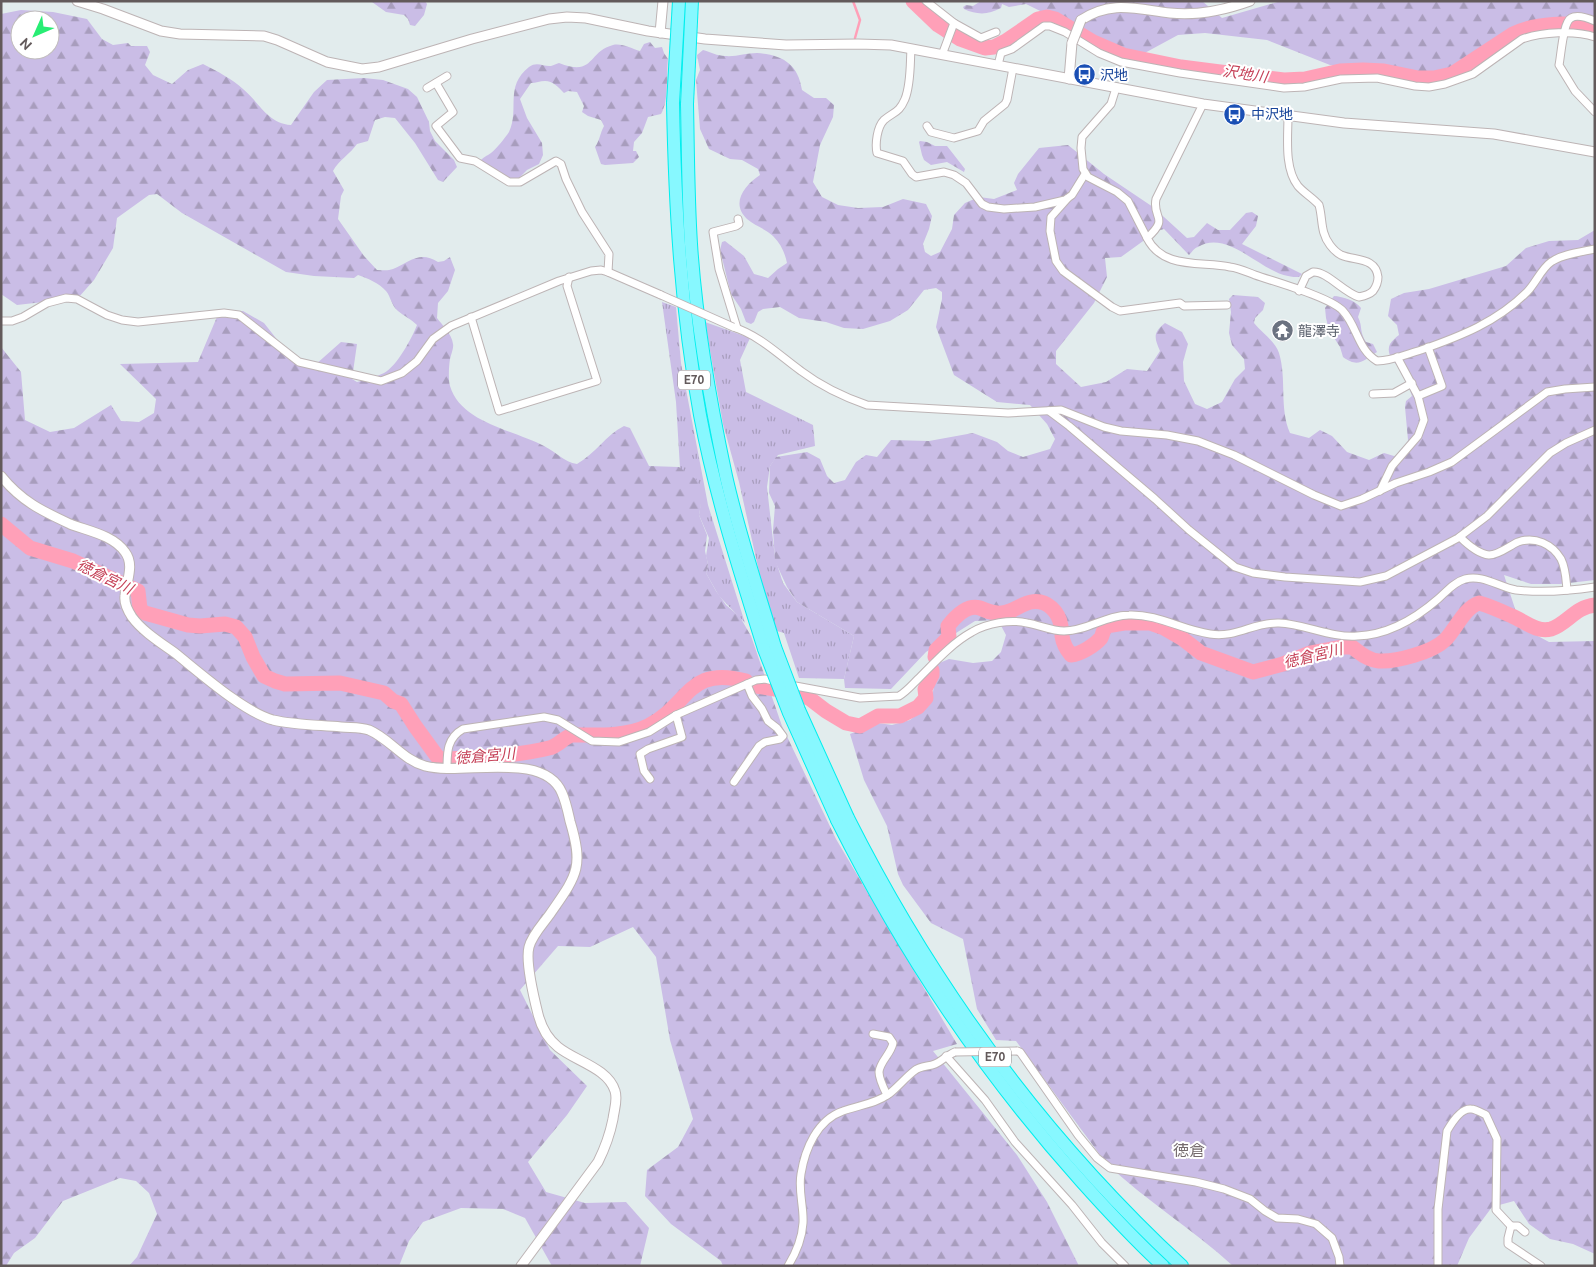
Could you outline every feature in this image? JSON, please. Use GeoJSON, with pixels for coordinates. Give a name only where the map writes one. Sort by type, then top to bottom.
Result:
{"type":"FeatureCollection","features":[{"type":"Feature","properties":{"kind":"highway","name":"E70"},"geometry":{"type":"LineString","coordinates":[[679,1],[673,103],[674,172],[678,249],[688,343],[697,398],[715,484],[730,542],[770,648]]}},
{"type":"Feature","properties":{"kind":"highway","name":"E70"},"geometry":{"type":"LineString","coordinates":[[692,1],[687,104],[691,246],[700,322],[712,407],[726,476],[770,648],[792,721],[842,819],[921,950],[963,1013],[1001,1066],[1056,1135],[1118,1202],[1182,1266]]}},
{"type":"Feature","properties":{"kind":"highway","name":"E70"},"geometry":{"type":"LineString","coordinates":[[842,819],[866,878],[916,964],[986,1066],[1047,1143],[1102,1204],[1163,1266]]}},
{"type":"Feature","properties":{"kind":"street"},"geometry":{"type":"LineString","coordinates":[[77,1],[161,31],[180,34],[264,36],[327,62],[362,69],[386,65],[480,36],[549,19],[567,17],[586,18],[660,33],[705,39],[754,43],[891,45],[1203,104],[1288,116],[1398,128],[1494,134],[1595,152]]}},
{"type":"Feature","properties":{"kind":"street"},"geometry":{"type":"LineString","coordinates":[[660,33],[663,1]]}},
{"type":"Feature","properties":{"kind":"street"},"geometry":{"type":"LineString","coordinates":[[926,1],[951,30],[981,38],[996,32]]}},
{"type":"Feature","properties":{"kind":"street"},"geometry":{"type":"LineString","coordinates":[[1068,79],[1072,43],[1082,20],[1093,10],[1111,2],[1122,2],[1170,13],[1186,14],[1206,13],[1250,1]]}},
{"type":"Feature","properties":{"kind":"street"},"geometry":{"type":"LineString","coordinates":[[1595,21],[1577,17],[1571,17],[1568,20],[1559,65],[1575,91],[1595,112]]}},
{"type":"Feature","properties":{"kind":"street"},"geometry":{"type":"LineString","coordinates":[[998,65],[1001,53],[1012,49],[1044,26],[1050,26],[1121,62],[1180,73],[1284,88],[1304,88],[1341,79],[1377,78],[1429,87],[1474,74],[1522,39],[1547,33],[1595,37]]}},
{"type":"Feature","properties":{"kind":"street"},"geometry":{"type":"LineString","coordinates":[[942,55],[951,30]]}},
{"type":"Feature","properties":{"kind":"street"},"geometry":{"type":"LineString","coordinates":[[911,49],[907,95],[898,112],[883,121],[880,126],[877,138],[877,153],[903,161],[916,177],[944,172],[960,178],[979,201],[988,207],[1024,209],[1068,199]]}},
{"type":"Feature","properties":{"kind":"street"},"geometry":{"type":"LineString","coordinates":[[927,126],[931,132],[954,138],[978,131],[988,117],[1005,104],[1013,68]]}},
{"type":"Feature","properties":{"kind":"street"},"geometry":{"type":"LineString","coordinates":[[428,88],[447,76]]}},
{"type":"Feature","properties":{"kind":"street"},"geometry":{"type":"LineString","coordinates":[[436,83],[453,112],[437,124],[437,128],[460,158],[475,162],[509,182],[520,182],[556,161],[561,164],[582,212],[609,254],[608,272]]}},
{"type":"Feature","properties":{"kind":"street"},"geometry":{"type":"LineString","coordinates":[[1116,88],[1111,104],[1082,137],[1082,162],[1085,174],[1094,181],[1117,192],[1128,201],[1148,238],[1160,254],[1190,264],[1229,266],[1330,302],[1340,308],[1348,318],[1362,347],[1377,361],[1397,357],[1471,332],[1498,316],[1528,291],[1552,261],[1595,249]]}},
{"type":"Feature","properties":{"kind":"street"},"geometry":{"type":"LineString","coordinates":[[1148,238],[1160,220],[1155,203],[1156,200],[1203,104]]}},
{"type":"Feature","properties":{"kind":"street"},"geometry":{"type":"LineString","coordinates":[[1288,116],[1291,172],[1299,187],[1319,205],[1322,231],[1326,239],[1331,247],[1342,256],[1368,262],[1376,271],[1378,279],[1377,285],[1371,294],[1359,297],[1344,290],[1321,274],[1313,272],[1306,276],[1299,291]]}},
{"type":"Feature","properties":{"kind":"street"},"geometry":{"type":"LineString","coordinates":[[1085,174],[1068,199],[1051,217],[1050,231],[1056,261],[1063,271],[1120,311],[1180,304],[1184,306],[1227,305]]}},
{"type":"Feature","properties":{"kind":"street"},"geometry":{"type":"LineString","coordinates":[[735,327],[719,269],[714,232],[736,226],[739,224],[738,219]]}},
{"type":"Feature","properties":{"kind":"street"},"geometry":{"type":"LineString","coordinates":[[1,321],[23,318],[47,303],[66,298],[77,299],[107,315],[122,320],[138,322],[224,312],[239,314],[299,362],[381,381],[402,373],[416,361],[433,339],[451,326],[570,277],[601,270],[735,327],[767,345],[803,373],[850,399],[867,405],[1008,413],[1061,410],[1104,427],[1121,431],[1167,435],[1198,441],[1234,455],[1336,505],[1347,505],[1452,462],[1547,392],[1595,387]]}},
{"type":"Feature","properties":{"kind":"street"},"geometry":{"type":"LineString","coordinates":[[471,317],[499,412],[597,381],[567,286],[570,277]]}},
{"type":"Feature","properties":{"kind":"street"},"geometry":{"type":"LineString","coordinates":[[1418,396],[1442,386],[1428,347]]}},
{"type":"Feature","properties":{"kind":"street"},"geometry":{"type":"LineString","coordinates":[[1380,491],[1392,466],[1418,436],[1424,420],[1418,396],[1397,357]]}},
{"type":"Feature","properties":{"kind":"street"},"geometry":{"type":"LineString","coordinates":[[1373,394],[1394,393],[1412,383]]}},
{"type":"Feature","properties":{"kind":"street"},"geometry":{"type":"LineString","coordinates":[[1049,411],[1092,445],[1189,530],[1235,567],[1244,571],[1304,578],[1370,581],[1396,572],[1460,537],[1487,516],[1550,454],[1566,443],[1595,430]]}},
{"type":"Feature","properties":{"kind":"street"},"geometry":{"type":"LineString","coordinates":[[1,476],[25,501],[104,537],[125,552],[129,560],[130,570],[125,596],[126,604],[136,621],[226,692],[256,713],[270,719],[285,722],[366,729],[386,740],[407,758],[428,767],[447,769],[486,767],[542,772],[550,777],[562,793],[576,840],[577,868],[565,892],[531,941],[528,951],[528,962],[538,1015],[549,1037],[557,1046],[606,1077],[615,1091],[617,1099],[611,1128],[598,1162],[521,1266]]}},
{"type":"Feature","properties":{"kind":"street"},"geometry":{"type":"LineString","coordinates":[[1460,537],[1471,547],[1488,555],[1524,541],[1530,540],[1544,543],[1560,558],[1565,570],[1568,590]]}},
{"type":"Feature","properties":{"kind":"street"},"geometry":{"type":"LineString","coordinates":[[447,769],[448,744],[457,732],[463,729],[544,717],[558,720],[592,741],[619,742],[649,732],[676,715],[756,680],[765,679],[836,695],[860,698],[899,696],[947,651],[973,631],[990,625],[1012,621],[1026,622],[1059,631],[1071,631],[1111,618],[1128,615],[1149,616],[1208,634],[1239,633],[1258,625],[1281,623],[1354,637],[1367,636],[1402,625],[1420,614],[1463,579],[1475,578],[1512,589],[1534,592],[1595,586]]}},
{"type":"Feature","properties":{"kind":"street"},"geometry":{"type":"LineString","coordinates":[[734,782],[759,746],[765,742],[780,739],[783,736],[768,721],[752,696],[747,684]]}},
{"type":"Feature","properties":{"kind":"street"},"geometry":{"type":"LineString","coordinates":[[650,779],[644,771],[640,754],[648,749],[682,737],[676,715]]}},
{"type":"Feature","properties":{"kind":"street"},"geometry":{"type":"LineString","coordinates":[[873,1034],[889,1038],[893,1043],[879,1072],[887,1095]]}},
{"type":"Feature","properties":{"kind":"street"},"geometry":{"type":"LineString","coordinates":[[788,1266],[796,1253],[803,1223],[800,1189],[801,1173],[814,1134],[830,1118],[841,1111],[875,1102],[887,1095],[915,1070],[935,1064],[955,1052],[1017,1051],[1020,1052],[1078,1135],[1097,1158],[1110,1168],[1196,1182],[1224,1189],[1250,1199],[1277,1218],[1316,1224],[1332,1238],[1338,1251],[1340,1266]]}},
{"type":"Feature","properties":{"kind":"street"},"geometry":{"type":"LineString","coordinates":[[946,1056],[970,1081],[1015,1142],[1072,1205],[1102,1243],[1125,1266]]}},
{"type":"Feature","properties":{"kind":"street"},"geometry":{"type":"LineString","coordinates":[[1438,1266],[1438,1209],[1447,1131],[1453,1122],[1466,1110],[1471,1109],[1486,1115],[1497,1139],[1496,1210],[1511,1226],[1518,1226],[1525,1232]]}},
{"type":"Feature","properties":{"kind":"street"},"geometry":{"type":"LineString","coordinates":[[1511,1226],[1508,1244],[1541,1266]]}},
{"type":"Feature","properties":{"kind":"green space"},"geometry":{"type":"Polygon","coordinates":[[[363,1],[425,1],[427,4],[424,15],[415,26],[410,25],[404,15],[386,12],[372,2],[363,1]]]}},
{"type":"Feature","properties":{"kind":"green space"},"geometry":{"type":"Polygon","coordinates":[[[907,1],[928,1],[950,23],[944,38],[907,1]]]}},
{"type":"Feature","properties":{"kind":"green space"},"geometry":{"type":"Polygon","coordinates":[[[981,1],[1202,1],[1222,18],[1281,1],[1595,1],[1595,24],[1557,22],[1520,28],[1508,32],[1491,42],[1453,70],[1431,78],[1382,68],[1330,65],[1267,40],[1205,33],[1178,35],[1141,55],[1093,37],[1026,4],[1009,7],[1002,4],[1001,8],[992,12],[982,13],[969,11],[963,7],[966,5],[973,6],[981,1]]]}},
{"type":"Feature","properties":{"kind":"green space"},"geometry":{"type":"Polygon","coordinates":[[[10,12],[10,60],[60,60],[60,13],[87,19],[102,39],[113,45],[128,43],[131,46],[147,46],[150,52],[145,65],[153,75],[172,84],[188,70],[203,64],[234,82],[249,94],[264,112],[276,120],[291,125],[314,92],[327,80],[364,78],[383,80],[408,89],[417,97],[429,122],[430,131],[435,141],[454,160],[457,167],[443,182],[438,180],[415,143],[395,118],[385,117],[375,120],[368,141],[357,144],[333,171],[344,190],[341,196],[338,219],[364,256],[377,270],[391,270],[420,257],[426,257],[438,262],[450,257],[455,270],[448,291],[438,303],[437,318],[452,340],[449,383],[456,399],[465,409],[490,424],[532,440],[568,461],[577,464],[624,426],[630,428],[649,466],[679,467],[697,480],[703,493],[699,515],[707,535],[705,551],[708,564],[706,573],[726,605],[740,617],[751,636],[782,726],[836,839],[957,1044],[933,1051],[1017,1155],[1047,1202],[1079,1266],[723,1266],[721,1261],[671,1224],[645,1196],[647,1170],[678,1147],[693,1119],[670,1040],[656,957],[633,927],[590,947],[558,946],[520,990],[550,1050],[587,1086],[567,1115],[528,1162],[546,1192],[585,1203],[626,1202],[649,1228],[640,1266],[552,1266],[525,1218],[503,1209],[461,1208],[423,1222],[409,1241],[399,1266],[129,1266],[137,1257],[157,1214],[149,1193],[136,1181],[120,1178],[63,1201],[35,1238],[14,1253],[6,1266],[1,1266],[1,347],[21,372],[25,420],[50,432],[74,428],[111,405],[121,421],[139,422],[154,413],[156,399],[120,364],[198,362],[219,312],[243,311],[264,323],[290,356],[315,365],[341,342],[357,344],[352,379],[357,382],[378,376],[389,369],[404,351],[417,325],[398,311],[386,291],[373,281],[358,275],[354,278],[314,276],[286,272],[182,213],[157,194],[149,195],[117,218],[113,248],[94,280],[78,298],[17,305],[1,294],[1,14],[10,12]]]}},
{"type":"Feature","properties":{"kind":"green space"},"geometry":{"type":"Polygon","coordinates":[[[650,42],[655,48],[662,47],[668,59],[666,95],[664,109],[661,114],[648,117],[642,133],[634,142],[633,151],[636,151],[639,157],[633,163],[601,164],[595,147],[604,126],[601,120],[582,112],[584,106],[577,92],[568,91],[564,93],[548,81],[531,83],[520,99],[527,118],[542,143],[543,155],[539,164],[527,170],[516,181],[506,180],[479,162],[501,143],[509,132],[512,123],[517,82],[529,67],[538,64],[551,66],[559,63],[571,67],[579,67],[590,62],[605,48],[613,45],[623,45],[640,51],[644,44],[650,42]]]}},
{"type":"Feature","properties":{"kind":"green space"},"geometry":{"type":"Polygon","coordinates":[[[703,50],[725,56],[753,53],[766,54],[788,62],[797,74],[802,90],[814,98],[826,98],[834,105],[833,117],[820,145],[813,182],[822,197],[838,205],[858,208],[883,207],[903,199],[926,204],[932,216],[923,244],[925,252],[931,256],[940,252],[952,229],[954,215],[965,203],[979,197],[994,199],[1017,190],[1014,183],[1018,174],[1039,148],[1068,145],[1104,174],[1153,207],[1187,238],[1194,237],[1207,223],[1218,230],[1230,230],[1246,213],[1252,212],[1258,216],[1256,226],[1242,244],[1302,274],[1299,277],[1277,273],[1232,247],[1220,243],[1209,243],[1194,249],[1189,255],[1164,229],[1157,231],[1121,257],[1105,258],[1107,277],[1094,303],[1056,351],[1056,364],[1081,387],[1106,382],[1127,369],[1147,371],[1160,351],[1156,336],[1158,330],[1165,323],[1182,332],[1188,344],[1183,362],[1184,381],[1195,404],[1207,409],[1222,402],[1235,379],[1245,369],[1244,359],[1232,345],[1229,333],[1231,312],[1229,299],[1233,295],[1258,297],[1265,303],[1263,310],[1255,318],[1254,323],[1271,341],[1279,353],[1283,373],[1285,414],[1290,433],[1309,438],[1320,430],[1332,436],[1347,452],[1369,460],[1384,453],[1394,456],[1403,454],[1408,440],[1405,407],[1406,401],[1412,396],[1408,385],[1409,376],[1394,362],[1389,354],[1390,344],[1399,335],[1397,325],[1388,316],[1391,299],[1404,293],[1429,289],[1506,266],[1526,248],[1549,241],[1578,240],[1595,230],[1595,580],[1560,584],[1531,584],[1504,575],[1521,627],[1549,642],[1595,641],[1595,1254],[1573,1244],[1550,1239],[1529,1224],[1514,1201],[1492,1207],[1469,1238],[1457,1266],[1233,1266],[1106,1163],[1016,1041],[996,1040],[977,1009],[963,939],[931,923],[903,885],[898,874],[887,826],[864,780],[850,734],[878,723],[892,725],[910,720],[920,712],[933,692],[937,664],[949,659],[973,663],[992,661],[1001,652],[1006,635],[998,620],[975,621],[926,652],[891,689],[845,688],[844,679],[854,636],[797,602],[787,587],[775,561],[773,530],[775,506],[769,493],[770,466],[776,457],[807,452],[820,459],[827,476],[834,483],[845,480],[856,462],[866,455],[877,457],[891,440],[929,441],[973,433],[997,442],[1008,451],[1023,457],[1050,449],[1055,439],[1047,424],[1030,405],[997,402],[954,375],[936,327],[942,292],[936,288],[924,290],[908,310],[890,321],[863,329],[844,328],[826,322],[799,318],[780,307],[763,309],[758,312],[754,322],[751,324],[746,322],[741,309],[731,294],[720,250],[722,242],[725,241],[744,256],[754,274],[768,278],[787,263],[776,239],[747,219],[740,207],[740,201],[745,189],[760,175],[758,169],[742,160],[730,159],[709,149],[700,129],[696,80],[700,70],[697,55],[703,50]]]}},
{"type":"Feature","properties":{"kind":"green space"},"geometry":{"type":"Polygon","coordinates":[[[920,141],[935,146],[947,146],[965,169],[964,172],[947,162],[931,165],[924,160],[920,141]]]}},
{"type":"Feature","properties":{"kind":"green space"},"geometry":{"type":"Polygon","coordinates":[[[1334,296],[1349,299],[1361,308],[1358,317],[1362,335],[1366,342],[1373,344],[1377,352],[1360,362],[1353,362],[1343,357],[1340,347],[1329,330],[1325,308],[1334,296]]]}},
{"type":"Feature","properties":{"kind":"green space"},"geometry":{"type":"Polygon","coordinates":[[[662,302],[676,307],[681,363],[708,505],[745,623],[719,596],[706,573],[709,538],[699,515],[701,502],[692,480],[680,468],[676,402],[662,302]]]}},
{"type":"Feature","properties":{"kind":"green space"},"geometry":{"type":"Polygon","coordinates":[[[705,322],[750,338],[740,360],[746,392],[813,425],[815,446],[778,455],[770,466],[767,487],[775,558],[783,583],[797,602],[854,636],[844,679],[799,678],[784,633],[777,631],[762,585],[739,482],[723,424],[705,322]]]}},
{"type":"Feature","properties":{"kind":"waterway"},"geometry":{"type":"LineString","coordinates":[[853,1],[860,20],[855,38]]}},
{"type":"Feature","properties":{"kind":"waterway","name":"沢地川"},"geometry":{"type":"LineString","coordinates":[[913,1],[938,25],[960,39],[985,48],[994,47],[1038,19],[1047,17],[1055,19],[1093,42],[1123,55],[1181,67],[1284,80],[1305,79],[1340,71],[1363,70],[1384,71],[1418,78],[1434,78],[1452,74],[1522,30],[1553,24],[1585,26],[1595,29]]}},
{"type":"Feature","properties":{"kind":"waterway","name":"徳倉宮川"},"geometry":{"type":"LineString","coordinates":[[1,524],[30,548],[73,561],[138,591],[140,609],[145,613],[188,625],[225,624],[236,627],[245,637],[253,657],[264,676],[275,681],[285,684],[340,683],[384,693],[393,701],[401,704],[439,759],[479,758],[523,753],[552,747],[572,735],[611,735],[639,730],[662,717],[700,683],[712,678],[727,677],[746,681]]}},
{"type":"Feature","properties":{"kind":"waterway","name":"徳倉宮川"},"geometry":{"type":"LineString","coordinates":[[935,657],[936,650],[949,637],[948,626],[958,615],[970,608],[975,607],[993,613],[1002,613],[1024,604],[1037,602],[1047,605],[1055,611],[1061,626]]}},
{"type":"Feature","properties":{"kind":"waterway","name":"徳倉宮川"},"geometry":{"type":"LineString","coordinates":[[1062,636],[1065,646],[1071,655],[1083,651],[1095,643],[1101,638],[1106,626],[1124,623],[1150,623],[1164,628],[1183,639],[1201,653],[1253,672],[1283,664],[1310,653],[1342,647],[1352,647],[1368,658],[1379,661],[1395,660],[1414,655],[1432,648],[1445,640],[1469,609],[1479,603],[1504,612],[1536,628],[1546,630],[1557,627],[1582,609],[1595,605]]}},
{"type":"Feature","properties":{"kind":"waterway","name":"徳倉宮川"},"geometry":{"type":"LineString","coordinates":[[756,686],[809,698],[846,723],[860,726],[878,716],[900,716],[918,707],[926,698],[925,689],[932,675],[932,670]]}},
{"type":"Feature","properties":{"kind":"place","name":"沢地"},"geometry":{"type":"Point","coordinates":[1084,75]}},
{"type":"Feature","properties":{"kind":"place","name":"中沢地"},"geometry":{"type":"Point","coordinates":[1235,114]}},
{"type":"Feature","properties":{"kind":"place","name":"龍澤寺"},"geometry":{"type":"Point","coordinates":[1282,331]}},
{"type":"Feature","properties":{"kind":"district","name":"徳倉"},"geometry":{"type":"Point","coordinates":[1189,1150]}}]}
